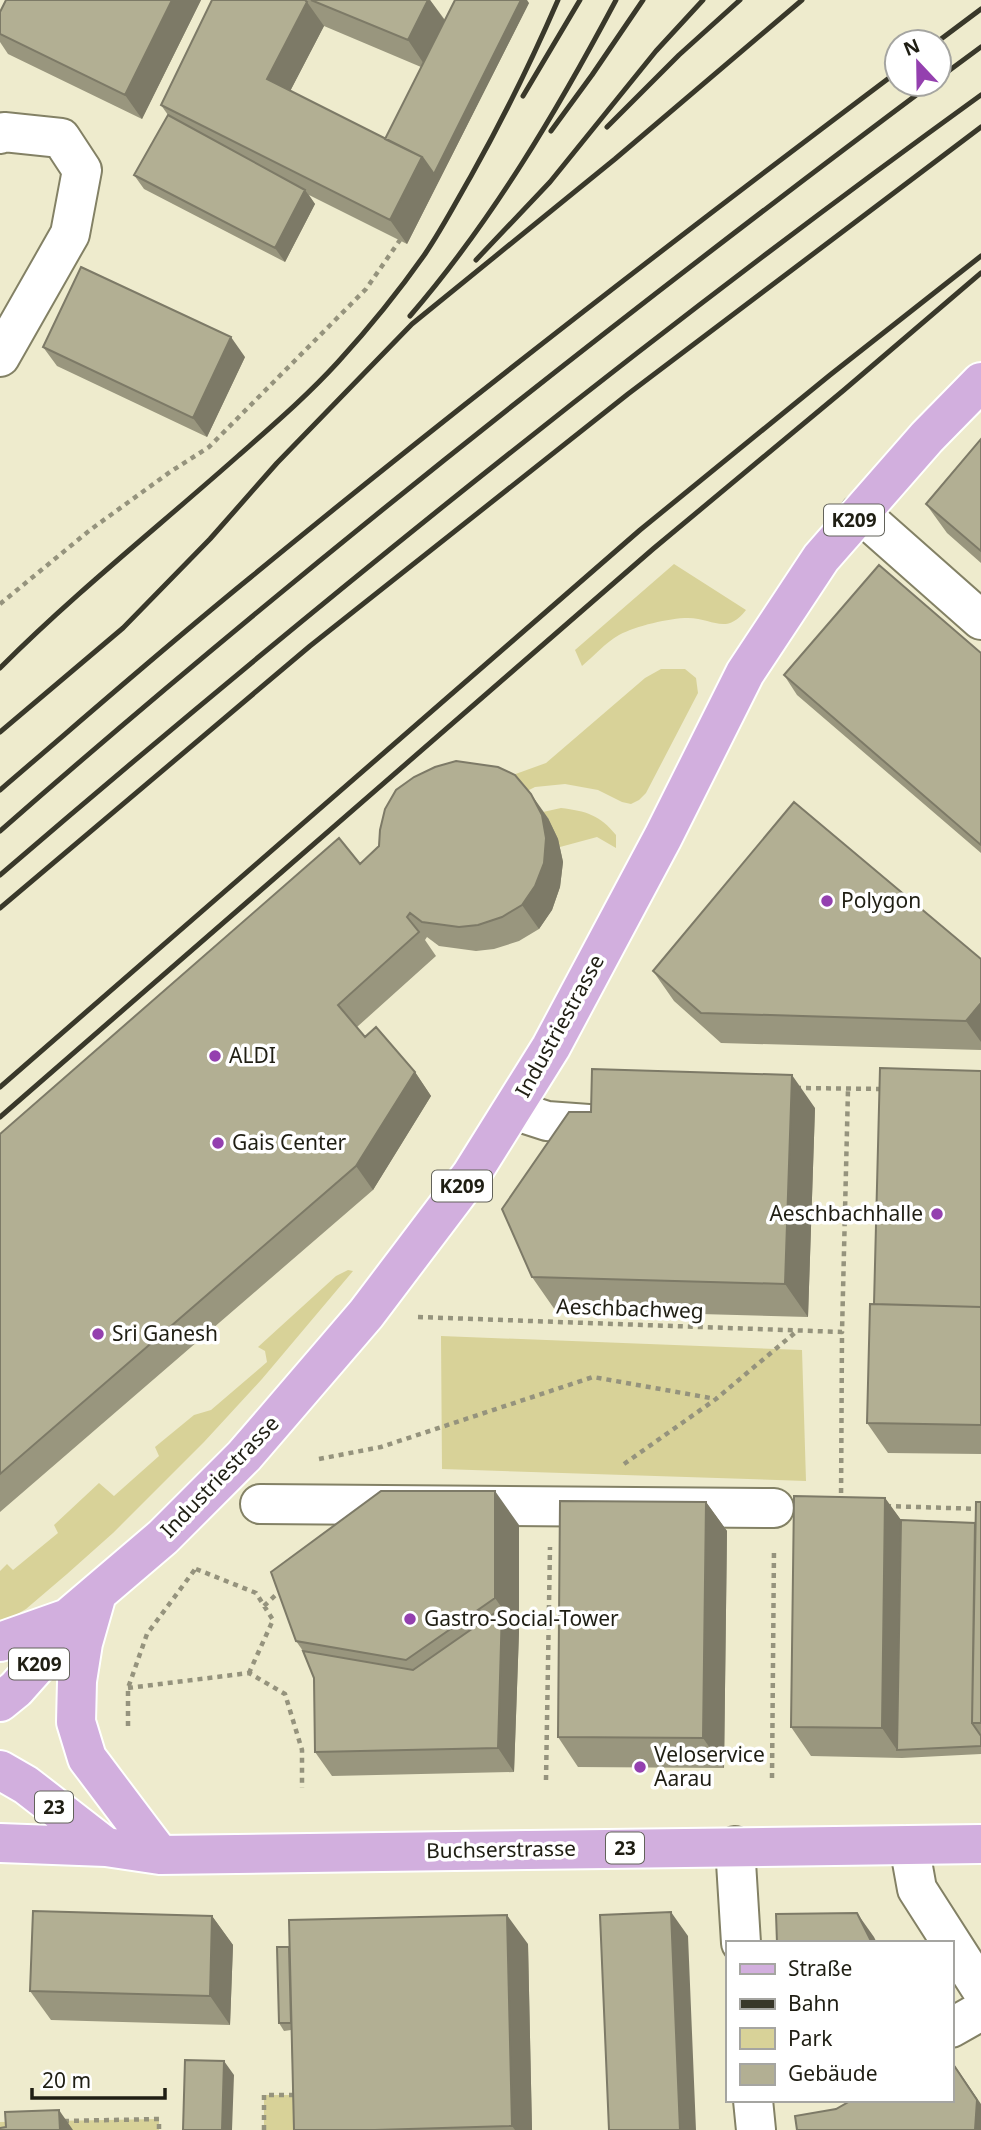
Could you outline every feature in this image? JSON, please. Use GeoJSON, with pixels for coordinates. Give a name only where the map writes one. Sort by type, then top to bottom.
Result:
{"type":"FeatureCollection","features":[{"type":"Feature","properties":{"kind":"main road","name":"Industriestrasse"},"geometry":{"type":"LineString","coordinates":[[0,1642],[68,1618],[163,1537],[244,1456],[366,1314],[471,1175],[551,1047],[663,837],[745,673],[821,558],[927,438],[981,382]]}},
{"type":"Feature","properties":{"kind":"main road","name":"23"},"geometry":{"type":"LineString","coordinates":[[97,1594],[83,1643],[77,1681],[76,1722],[87,1758],[160,1855]]}},
{"type":"Feature","properties":{"kind":"main road","name":"Industriestrasse"},"geometry":{"type":"LineString","coordinates":[[0,1702],[16,1689],[48,1653],[68,1618]]}},
{"type":"Feature","properties":{"kind":"main road","name":"Buchserstrasse"},"geometry":{"type":"LineString","coordinates":[[0,1770],[26,1785],[106,1847]]}},
{"type":"Feature","properties":{"kind":"main road","name":"Buchserstrasse"},"geometry":{"type":"LineString","coordinates":[[0,1843],[106,1847],[160,1855],[981,1844]]}},
{"type":"Feature","properties":{"kind":"street"},"geometry":{"type":"LineString","coordinates":[[0,134],[4,132],[61,138],[82,170],[70,234],[0,357]]}},
{"type":"Feature","properties":{"kind":"street"},"geometry":{"type":"LineString","coordinates":[[860,513],[981,620]]}},
{"type":"Feature","properties":{"kind":"street"},"geometry":{"type":"LineString","coordinates":[[513,1110],[547,1121],[655,1128]]}},
{"type":"Feature","properties":{"kind":"street"},"geometry":{"type":"LineString","coordinates":[[260,1504],[774,1508]]}},
{"type":"Feature","properties":{"kind":"street"},"geometry":{"type":"LineString","coordinates":[[909,1845],[918,1889],[951,1941]]}},
{"type":"Feature","properties":{"kind":"street"},"geometry":{"type":"LineString","coordinates":[[735,1846],[741,1941]]}},
{"type":"Feature","properties":{"kind":"street"},"geometry":{"type":"LineString","coordinates":[[953,1945],[981,1989]]}},
{"type":"Feature","properties":{"kind":"street"},"geometry":{"type":"LineString","coordinates":[[953,2027],[981,2011]]}},
{"type":"Feature","properties":{"kind":"street"},"geometry":{"type":"LineString","coordinates":[[753,2102],[756,2130]]}},
{"type":"Feature","properties":{"kind":"path"},"geometry":{"type":"LineString","coordinates":[[0,604],[90,530],[209,447],[366,289],[400,240]]}},
{"type":"Feature","properties":{"kind":"path"},"geometry":{"type":"LineString","coordinates":[[794,1088],[888,1089]]}},
{"type":"Feature","properties":{"kind":"path"},"geometry":{"type":"LineString","coordinates":[[772,1778],[774,1508],[841,1504],[848,1089]]}},
{"type":"Feature","properties":{"kind":"path","name":"Aeschbachweg"},"geometry":{"type":"LineString","coordinates":[[418,1317],[842,1332]]}},
{"type":"Feature","properties":{"kind":"path"},"geometry":{"type":"LineString","coordinates":[[620,1468],[716,1399],[797,1331]]}},
{"type":"Feature","properties":{"kind":"path"},"geometry":{"type":"LineString","coordinates":[[307,1462],[381,1447],[593,1377],[716,1399]]}},
{"type":"Feature","properties":{"kind":"path"},"geometry":{"type":"LineString","coordinates":[[883,1506],[981,1509]]}},
{"type":"Feature","properties":{"kind":"path"},"geometry":{"type":"LineString","coordinates":[[546,1780],[551,1507]]}},
{"type":"Feature","properties":{"kind":"path"},"geometry":{"type":"LineString","coordinates":[[196,1569],[256,1593],[273,1620],[249,1673]]}},
{"type":"Feature","properties":{"kind":"path"},"geometry":{"type":"LineString","coordinates":[[264,1606],[284,1587]]}},
{"type":"Feature","properties":{"kind":"path"},"geometry":{"type":"LineString","coordinates":[[128,1688],[249,1673],[285,1694],[302,1750],[302,1788]]}},
{"type":"Feature","properties":{"kind":"path"},"geometry":{"type":"LineString","coordinates":[[264,2130],[264,2095],[307,2095]]}},
{"type":"Feature","properties":{"kind":"path"},"geometry":{"type":"LineString","coordinates":[[63,2121],[159,2119],[159,2130]]}},
{"type":"Feature","properties":{"kind":"green space"},"geometry":{"type":"Polygon","coordinates":[[[674,564],[746,610],[739,618],[725,624],[680,618],[634,629],[614,638],[582,666],[575,650],[674,564]]]}},
{"type":"Feature","properties":{"kind":"green space"},"geometry":{"type":"Polygon","coordinates":[[[661,669],[685,669],[696,678],[698,693],[646,793],[639,800],[631,804],[598,790],[565,784],[535,787],[521,794],[482,786],[546,763],[645,678],[661,669]]]}},
{"type":"Feature","properties":{"kind":"green space"},"geometry":{"type":"Polygon","coordinates":[[[561,808],[598,818],[616,835],[616,848],[597,837],[560,847],[543,812],[561,808]]]}},
{"type":"Feature","properties":{"kind":"green space"},"geometry":{"type":"Polygon","coordinates":[[[348,1270],[353,1271],[262,1379],[204,1442],[113,1533],[26,1609],[0,1624],[0,1571],[7,1564],[13,1570],[58,1533],[54,1525],[99,1483],[114,1496],[159,1456],[155,1447],[194,1415],[211,1410],[267,1362],[265,1351],[258,1347],[336,1276],[348,1270]]]}},
{"type":"Feature","properties":{"kind":"green space"},"geometry":{"type":"Polygon","coordinates":[[[441,1336],[802,1350],[806,1481],[442,1469],[441,1336]]]}},
{"type":"Feature","properties":{"kind":"green space"},"geometry":{"type":"Polygon","coordinates":[[[264,2095],[307,2095],[311,2130],[264,2130],[264,2095]]]}},
{"type":"Feature","properties":{"kind":"green space"},"geometry":{"type":"Polygon","coordinates":[[[159,2119],[159,2130],[0,2130],[0,2122],[159,2119]]]}},
{"type":"Feature","properties":{"kind":"building"},"geometry":{"type":"Polygon","coordinates":[[[6,0],[172,0],[125,95],[0,34],[0,12],[6,0]]]}},
{"type":"Feature","properties":{"kind":"building"},"geometry":{"type":"Polygon","coordinates":[[[212,0],[307,2],[267,79],[422,157],[390,220],[161,105],[212,0]]]}},
{"type":"Feature","properties":{"kind":"building"},"geometry":{"type":"Polygon","coordinates":[[[311,0],[428,0],[408,40],[311,0]]]}},
{"type":"Feature","properties":{"kind":"building"},"geometry":{"type":"Polygon","coordinates":[[[455,0],[521,0],[434,174],[422,157],[385,139],[455,0]]]}},
{"type":"Feature","properties":{"kind":"building"},"geometry":{"type":"Polygon","coordinates":[[[168,115],[305,190],[275,248],[134,175],[168,115]]]}},
{"type":"Feature","properties":{"kind":"building"},"geometry":{"type":"Polygon","coordinates":[[[81,267],[231,337],[193,418],[43,347],[81,267]]]}},
{"type":"Feature","properties":{"kind":"building"},"geometry":{"type":"Polygon","coordinates":[[[981,439],[981,551],[926,504],[981,439]]]}},
{"type":"Feature","properties":{"kind":"building"},"geometry":{"type":"Polygon","coordinates":[[[879,565],[981,653],[981,845],[784,675],[879,565]]]}},
{"type":"Feature","properties":{"kind":"building","name":"Gais Center"},"geometry":{"type":"Polygon","coordinates":[[[456,761],[498,767],[515,775],[531,794],[542,815],[546,838],[544,863],[535,886],[522,905],[502,917],[478,925],[459,927],[422,922],[410,913],[407,917],[419,932],[338,1005],[365,1037],[376,1027],[415,1072],[356,1166],[0,1474],[0,1134],[339,838],[360,864],[379,846],[385,809],[396,790],[414,777],[456,761]]]}},
{"type":"Feature","properties":{"kind":"building","name":"Polygon"},"geometry":{"type":"Polygon","coordinates":[[[794,802],[981,959],[981,1003],[966,1021],[701,1013],[653,971],[794,802]]]}},
{"type":"Feature","properties":{"kind":"building","name":"Aeschbachhalle"},"geometry":{"type":"Polygon","coordinates":[[[880,1068],[981,1071],[981,1307],[874,1304],[880,1068]]]}},
{"type":"Feature","properties":{"kind":"building"},"geometry":{"type":"Polygon","coordinates":[[[592,1069],[792,1075],[785,1284],[532,1277],[502,1209],[569,1112],[591,1112],[592,1069]]]}},
{"type":"Feature","properties":{"kind":"building"},"geometry":{"type":"Polygon","coordinates":[[[870,1304],[981,1307],[981,1425],[867,1423],[870,1304]]]}},
{"type":"Feature","properties":{"kind":"building","name":"Gastro-Social-Tower"},"geometry":{"type":"Polygon","coordinates":[[[381,1491],[495,1491],[495,1598],[406,1660],[296,1641],[271,1572],[381,1491]]]}},
{"type":"Feature","properties":{"kind":"building"},"geometry":{"type":"Polygon","coordinates":[[[794,1496],[885,1498],[882,1728],[791,1727],[794,1496]]]}},
{"type":"Feature","properties":{"kind":"building"},"geometry":{"type":"Polygon","coordinates":[[[560,1501],[706,1502],[703,1738],[558,1737],[560,1501]]]}},
{"type":"Feature","properties":{"kind":"building"},"geometry":{"type":"Polygon","coordinates":[[[976,1502],[981,1502],[981,1723],[972,1723],[976,1502]]]}},
{"type":"Feature","properties":{"kind":"building"},"geometry":{"type":"Polygon","coordinates":[[[901,1520],[975,1523],[972,1723],[981,1736],[981,1746],[897,1750],[901,1520]]]}},
{"type":"Feature","properties":{"kind":"building"},"geometry":{"type":"Polygon","coordinates":[[[502,1608],[498,1748],[315,1752],[314,1678],[303,1651],[413,1670],[502,1608]]]}},
{"type":"Feature","properties":{"kind":"building"},"geometry":{"type":"Polygon","coordinates":[[[33,1911],[212,1916],[210,1996],[30,1991],[33,1911]]]}},
{"type":"Feature","properties":{"kind":"building"},"geometry":{"type":"Polygon","coordinates":[[[671,1912],[680,2130],[609,2130],[600,1915],[671,1912]]]}},
{"type":"Feature","properties":{"kind":"building"},"geometry":{"type":"Polygon","coordinates":[[[857,1913],[871,1941],[777,1941],[776,1914],[857,1913]]]}},
{"type":"Feature","properties":{"kind":"building"},"geometry":{"type":"Polygon","coordinates":[[[507,1915],[512,2126],[294,2130],[289,1920],[507,1915]]]}},
{"type":"Feature","properties":{"kind":"building"},"geometry":{"type":"Polygon","coordinates":[[[277,1947],[289,1947],[291,2023],[279,2023],[277,1947]]]}},
{"type":"Feature","properties":{"kind":"building"},"geometry":{"type":"Polygon","coordinates":[[[185,2060],[224,2061],[222,2130],[183,2130],[185,2060]]]}},
{"type":"Feature","properties":{"kind":"building"},"geometry":{"type":"Polygon","coordinates":[[[953,2064],[977,2100],[975,2130],[797,2130],[795,2116],[836,2109],[848,2102],[953,2102],[953,2064]]]}},
{"type":"Feature","properties":{"kind":"building"},"geometry":{"type":"Polygon","coordinates":[[[59,2110],[60,2130],[0,2130],[6,2127],[5,2112],[59,2110]]]}},
{"type":"Feature","properties":{"kind":"railway"},"geometry":{"type":"LineString","coordinates":[[0,668],[87,587],[289,410],[326,375],[372,323],[425,254],[449,215],[506,111],[558,0]]}},
{"type":"Feature","properties":{"kind":"railway"},"geometry":{"type":"LineString","coordinates":[[523,96],[580,0]]}},
{"type":"Feature","properties":{"kind":"railway"},"geometry":{"type":"LineString","coordinates":[[410,316],[496,204],[547,124],[616,0]]}},
{"type":"Feature","properties":{"kind":"railway"},"geometry":{"type":"LineString","coordinates":[[551,131],[643,0]]}},
{"type":"Feature","properties":{"kind":"railway"},"geometry":{"type":"LineString","coordinates":[[476,260],[550,182],[656,51],[703,0]]}},
{"type":"Feature","properties":{"kind":"railway"},"geometry":{"type":"LineString","coordinates":[[607,127],[679,55],[740,0]]}},
{"type":"Feature","properties":{"kind":"railway"},"geometry":{"type":"LineString","coordinates":[[0,732],[123,628],[412,324],[615,159],[802,0]]}},
{"type":"Feature","properties":{"kind":"railway"},"geometry":{"type":"LineString","coordinates":[[953,30],[981,9]]}},
{"type":"Feature","properties":{"kind":"railway"},"geometry":{"type":"LineString","coordinates":[[953,68],[981,47]]}},
{"type":"Feature","properties":{"kind":"railway"},"geometry":{"type":"LineString","coordinates":[[0,790],[330,512],[652,258],[883,83]]}},
{"type":"Feature","properties":{"kind":"railway"},"geometry":{"type":"LineString","coordinates":[[0,875],[239,673],[482,475],[729,282],[981,95]]}},
{"type":"Feature","properties":{"kind":"railway"},"geometry":{"type":"LineString","coordinates":[[0,831],[342,542],[693,264],[912,98]]}},
{"type":"Feature","properties":{"kind":"railway"},"geometry":{"type":"LineString","coordinates":[[0,908],[310,646],[628,394],[981,127]]}},
{"type":"Feature","properties":{"kind":"railway"},"geometry":{"type":"LineString","coordinates":[[0,1087],[640,530],[981,256]]}},
{"type":"Feature","properties":{"kind":"railway"},"geometry":{"type":"LineString","coordinates":[[0,1117],[653,549],[981,273]]}},
{"type":"Feature","properties":{"kind":"place","name":"Polygon"},"geometry":{"type":"Point","coordinates":[827,901]}},
{"type":"Feature","properties":{"kind":"place","name":"ALDI"},"geometry":{"type":"Point","coordinates":[215,1056]}},
{"type":"Feature","properties":{"kind":"place","name":"Gais Center"},"geometry":{"type":"Point","coordinates":[218,1143]}},
{"type":"Feature","properties":{"kind":"place","name":"Aeschbachhalle"},"geometry":{"type":"Point","coordinates":[937,1214]}},
{"type":"Feature","properties":{"kind":"place","name":"Sri Ganesh"},"geometry":{"type":"Point","coordinates":[98,1334]}},
{"type":"Feature","properties":{"kind":"place","name":"Gastro-Social-Tower"},"geometry":{"type":"Point","coordinates":[410,1619]}},
{"type":"Feature","properties":{"kind":"place","name":"Veloservice Aarau"},"geometry":{"type":"Point","coordinates":[640,1767]}}]}
